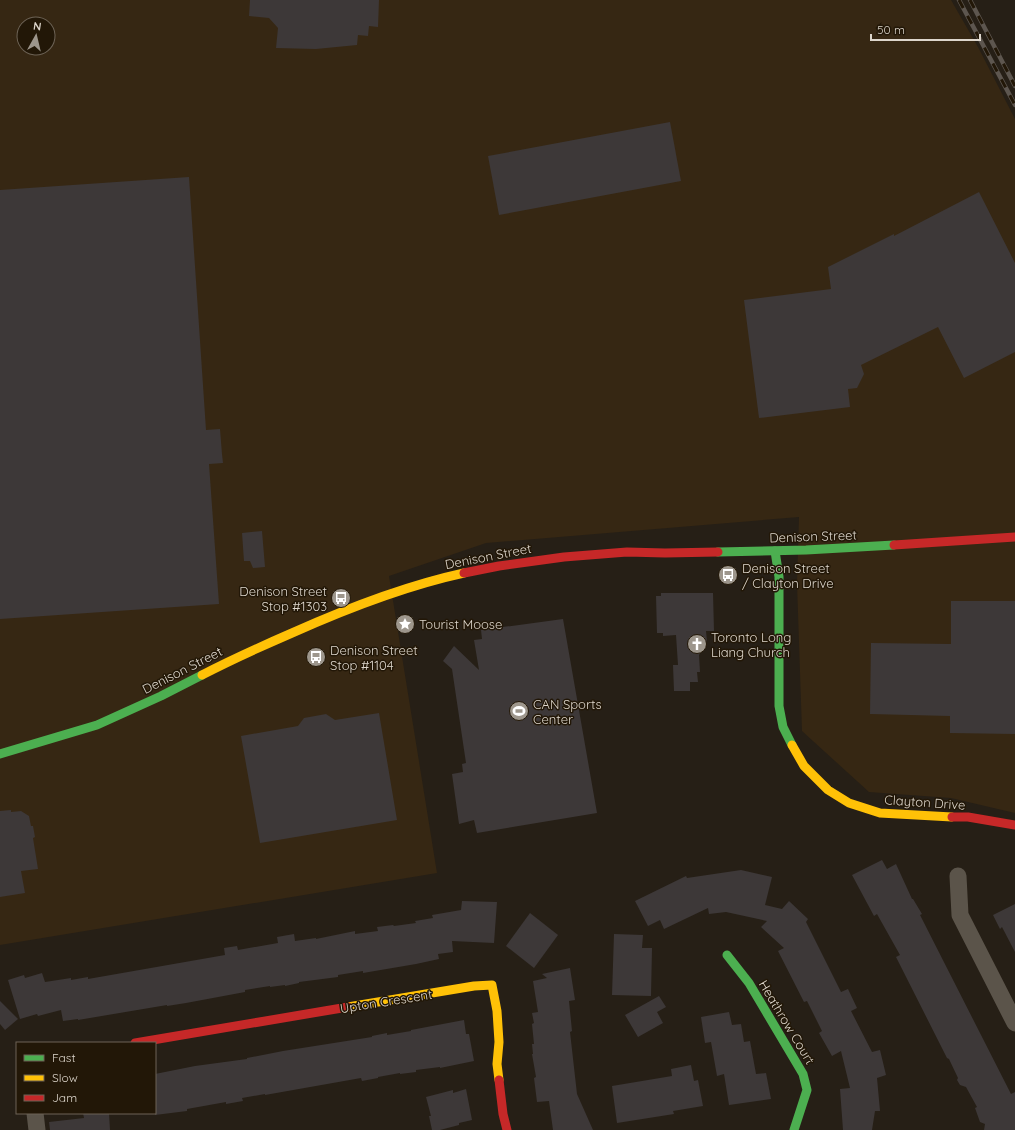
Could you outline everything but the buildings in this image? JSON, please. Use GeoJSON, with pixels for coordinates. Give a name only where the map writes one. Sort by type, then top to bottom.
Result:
{"type":"FeatureCollection","features":[{"type":"Feature","properties":{"kind":"street","name":"Denison Street"},"geometry":{"type":"LineString","coordinates":[[0,754],[97,725],[161,696],[233,659],[310,625],[376,598],[437,579],[499,566],[564,557],[627,552],[664,553],[829,549],[1015,537]]}},
{"type":"Feature","properties":{"kind":"street","name":"Clayton Drive"},"geometry":{"type":"LineString","coordinates":[[775,551],[779,576],[779,706],[783,727],[804,766],[828,790],[849,803],[880,813],[968,818],[1015,825]]}},
{"type":"Feature","properties":{"kind":"street"},"geometry":{"type":"LineString","coordinates":[[958,876],[960,915],[1015,1023]]}},
{"type":"Feature","properties":{"kind":"street","name":"Heathrow Court"},"geometry":{"type":"LineString","coordinates":[[727,955],[750,983],[803,1074],[807,1090],[794,1130]]}},
{"type":"Feature","properties":{"kind":"street","name":"Upton Crescent"},"geometry":{"type":"LineString","coordinates":[[141,1042],[474,986],[492,985],[497,1011],[499,1042],[498,1064],[503,1114],[507,1130]]}},
{"type":"Feature","properties":{"kind":"street"},"geometry":{"type":"LineString","coordinates":[[35,1114],[37,1130]]}},
{"type":"Feature","properties":{"kind":"shaded area"},"geometry":{"type":"Polygon","coordinates":[[[0,0],[951,0],[978,47],[1015,119],[1015,813],[951,798],[869,792],[802,731],[797,583],[799,517],[486,543],[389,576],[437,873],[0,945],[0,0]]]}},
{"type":"Feature","properties":{"kind":"railway"},"geometry":{"type":"LineString","coordinates":[[959,0],[1015,105]]}},
{"type":"Feature","properties":{"kind":"railway"},"geometry":{"type":"LineString","coordinates":[[970,0],[1015,86]]}},
{"type":"Feature","properties":{"kind":"traffic: fast"},"geometry":{"type":"LineString","coordinates":[[718,552],[806,550],[894,545]]}},
{"type":"Feature","properties":{"kind":"traffic: fast"},"geometry":{"type":"LineString","coordinates":[[775,551],[779,577],[779,706],[783,727],[792,745]]}},
{"type":"Feature","properties":{"kind":"traffic: fast"},"geometry":{"type":"LineString","coordinates":[[0,754],[97,725],[161,696],[202,675]]}},
{"type":"Feature","properties":{"kind":"traffic: fast"},"geometry":{"type":"LineString","coordinates":[[727,955],[749,983],[803,1074],[807,1090],[794,1130]]}},
{"type":"Feature","properties":{"kind":"traffic: slow"},"geometry":{"type":"LineString","coordinates":[[202,675],[269,643],[355,606],[420,584],[464,573]]}},
{"type":"Feature","properties":{"kind":"traffic: slow"},"geometry":{"type":"LineString","coordinates":[[792,745],[804,766],[828,790],[849,803],[880,813],[952,817]]}},
{"type":"Feature","properties":{"kind":"traffic: slow"},"geometry":{"type":"LineString","coordinates":[[348,1007],[474,986],[492,985],[497,1011],[499,1042],[497,1064],[499,1080]]}},
{"type":"Feature","properties":{"kind":"traffic: jam"},"geometry":{"type":"LineString","coordinates":[[894,545],[1015,537]]}},
{"type":"Feature","properties":{"kind":"traffic: jam"},"geometry":{"type":"LineString","coordinates":[[464,573],[499,566],[564,557],[627,552],[718,552]]}},
{"type":"Feature","properties":{"kind":"traffic: jam"},"geometry":{"type":"LineString","coordinates":[[952,817],[968,817],[1015,825]]}},
{"type":"Feature","properties":{"kind":"traffic: jam"},"geometry":{"type":"LineString","coordinates":[[141,1042],[348,1007]]}},
{"type":"Feature","properties":{"kind":"traffic: jam"},"geometry":{"type":"LineString","coordinates":[[499,1080],[503,1114],[507,1130]]}},
{"type":"Feature","properties":{"kind":"place","name":"Denison Street / Clayton Drive"},"geometry":{"type":"Point","coordinates":[728,575]}},
{"type":"Feature","properties":{"kind":"place","name":"Denison Street Stop #1303"},"geometry":{"type":"Point","coordinates":[341,598]}},
{"type":"Feature","properties":{"kind":"place","name":"Tourist Moose"},"geometry":{"type":"Point","coordinates":[405,624]}},
{"type":"Feature","properties":{"kind":"place","name":"Toronto Long Liang Church"},"geometry":{"type":"Point","coordinates":[697,644]}},
{"type":"Feature","properties":{"kind":"place","name":"Denison Street Stop #1104"},"geometry":{"type":"Point","coordinates":[316,657]}},
{"type":"Feature","properties":{"kind":"place","name":"CAN Sports Center"},"geometry":{"type":"Point","coordinates":[519,711]}}]}
